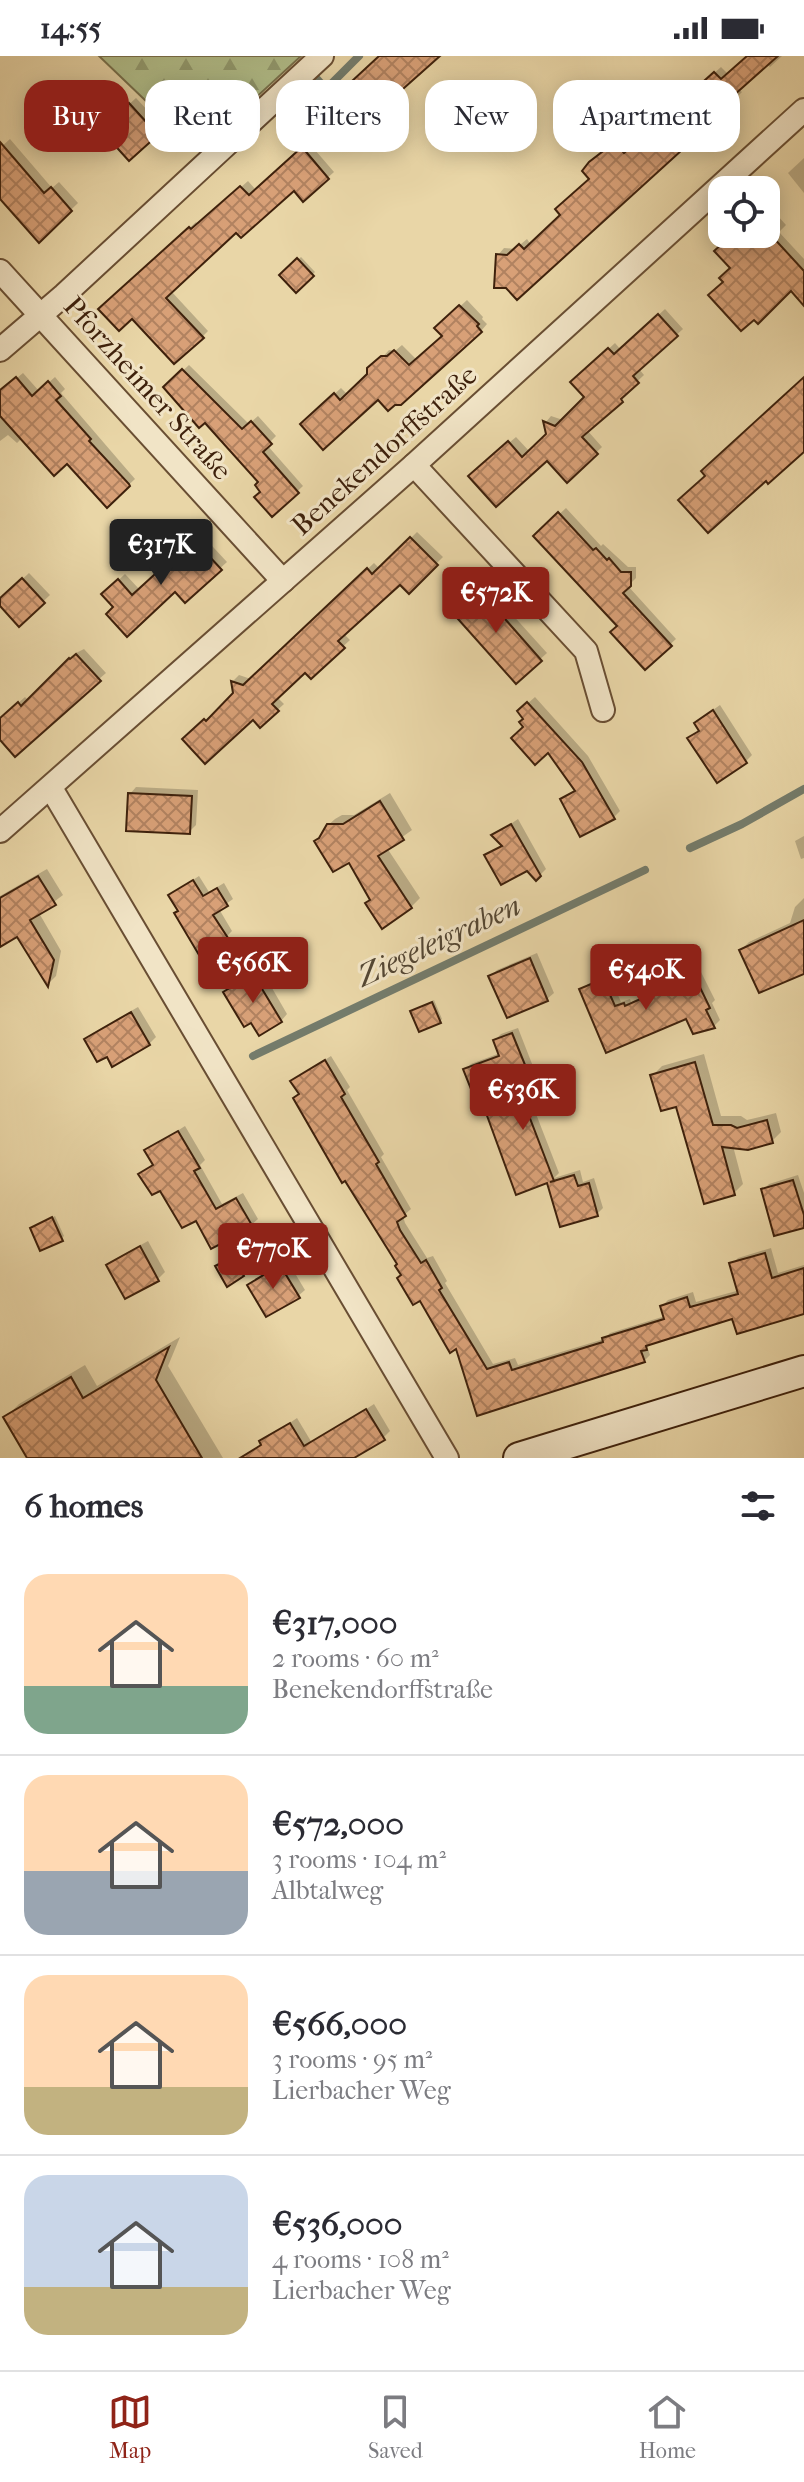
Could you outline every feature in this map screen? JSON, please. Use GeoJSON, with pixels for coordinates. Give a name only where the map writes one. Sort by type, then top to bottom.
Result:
{"type":"FeatureCollection","features":[{"type":"Feature","properties":{"kind":"street"},"geometry":{"type":"LineString","coordinates":[[0,350],[42,315],[322,56]]}},
{"type":"Feature","properties":{"kind":"street","name":"Benekendorffstraße"},"geometry":{"type":"LineString","coordinates":[[0,831],[414,465],[804,110]]}},
{"type":"Feature","properties":{"kind":"street","name":"Pforzheimer Straße"},"geometry":{"type":"LineString","coordinates":[[0,271],[283,581]]}},
{"type":"Feature","properties":{"kind":"street"},"geometry":{"type":"LineString","coordinates":[[414,465],[586,651],[603,710]]}},
{"type":"Feature","properties":{"kind":"street"},"geometry":{"type":"LineString","coordinates":[[51,788],[447,1458]]}},
{"type":"Feature","properties":{"kind":"street"},"geometry":{"type":"LineString","coordinates":[[519,1458],[804,1371]]}},
{"type":"Feature","properties":{"kind":"green space"},"geometry":{"type":"Polygon","coordinates":[[[99,56],[301,56],[260,94],[260,80],[145,80],[145,100],[129,85],[129,80],[124,80],[99,56]]]}},
{"type":"Feature","properties":{"kind":"building"},"geometry":{"type":"Polygon","coordinates":[[[379,56],[440,56],[409,84],[409,80],[353,80],[379,56]]]}},
{"type":"Feature","properties":{"kind":"building"},"geometry":{"type":"Polygon","coordinates":[[[747,56],[778,56],[740,90],[740,80],[705,80],[714,72],[721,79],[747,56]]]}},
{"type":"Feature","properties":{"kind":"building"},"geometry":{"type":"Polygon","coordinates":[[[129,103],[145,121],[145,147],[129,161],[121,152],[129,152],[129,103]]]}},
{"type":"Feature","properties":{"kind":"building"},"geometry":{"type":"Polygon","coordinates":[[[0,142],[44,193],[51,187],[72,211],[39,243],[0,199],[0,142]]]}},
{"type":"Feature","properties":{"kind":"building"},"geometry":{"type":"Polygon","coordinates":[[[296,152],[306,152],[329,179],[303,202],[294,191],[241,238],[236,233],[166,298],[204,338],[174,364],[132,319],[119,331],[98,309],[189,227],[191,229],[240,186],[249,195],[296,152]]]}},
{"type":"Feature","properties":{"kind":"building"},"geometry":{"type":"Polygon","coordinates":[[[602,152],[680,152],[517,300],[506,288],[494,288],[496,254],[507,255],[519,244],[524,249],[560,215],[555,209],[589,179],[582,171],[589,162],[602,152]]]}},
{"type":"Feature","properties":{"kind":"building"},"geometry":{"type":"Polygon","coordinates":[[[780,245],[804,271],[804,306],[791,291],[758,324],[754,320],[741,331],[708,295],[723,282],[719,278],[730,268],[714,251],[717,248],[780,248],[780,245]]]}},
{"type":"Feature","properties":{"kind":"building"},"geometry":{"type":"Polygon","coordinates":[[[297,258],[314,276],[296,293],[279,275],[297,258]]]}},
{"type":"Feature","properties":{"kind":"building"},"geometry":{"type":"Polygon","coordinates":[[[459,305],[479,324],[477,326],[482,332],[401,405],[395,405],[388,411],[378,400],[323,450],[300,424],[334,393],[340,400],[381,356],[387,356],[394,350],[409,365],[442,336],[434,328],[459,305]]]}},
{"type":"Feature","properties":{"kind":"building"},"geometry":{"type":"Polygon","coordinates":[[[658,314],[678,336],[633,376],[639,383],[621,399],[623,402],[582,437],[598,454],[567,483],[547,461],[496,507],[468,476],[508,441],[522,457],[546,434],[543,421],[555,426],[584,397],[570,382],[608,348],[614,354],[658,314]]]}},
{"type":"Feature","properties":{"kind":"building"},"geometry":{"type":"Polygon","coordinates":[[[182,369],[242,429],[251,421],[272,444],[263,452],[299,493],[272,517],[254,497],[260,492],[255,485],[258,482],[205,423],[199,428],[163,387],[182,369]]]}},
{"type":"Feature","properties":{"kind":"building"},"geometry":{"type":"Polygon","coordinates":[[[16,377],[32,396],[48,381],[61,396],[56,400],[129,484],[107,508],[67,464],[54,476],[0,416],[0,390],[16,377]]]}},
{"type":"Feature","properties":{"kind":"building"},"geometry":{"type":"Polygon","coordinates":[[[804,377],[804,452],[708,533],[678,500],[705,476],[701,471],[804,377]]]}},
{"type":"Feature","properties":{"kind":"building"},"geometry":{"type":"Polygon","coordinates":[[[558,512],[593,550],[596,548],[607,560],[609,558],[621,572],[631,572],[631,586],[623,593],[672,646],[645,670],[610,632],[617,626],[533,536],[558,512]]]}},
{"type":"Feature","properties":{"kind":"building"},"geometry":{"type":"Polygon","coordinates":[[[410,537],[438,565],[409,594],[400,585],[338,641],[345,648],[311,679],[305,673],[272,704],[279,711],[260,728],[253,720],[205,764],[182,739],[204,719],[206,721],[233,693],[231,681],[243,685],[367,568],[372,574],[410,537]]]}},
{"type":"Feature","properties":{"kind":"building"},"geometry":{"type":"Polygon","coordinates":[[[193,539],[222,570],[185,603],[175,592],[127,637],[106,614],[113,607],[101,594],[118,579],[132,595],[166,564],[163,561],[182,544],[185,547],[193,539]]]}},
{"type":"Feature","properties":{"kind":"building"},"geometry":{"type":"Polygon","coordinates":[[[22,578],[45,603],[19,627],[0,606],[0,598],[22,578]]]}},
{"type":"Feature","properties":{"kind":"building"},"geometry":{"type":"Polygon","coordinates":[[[476,586],[542,661],[516,684],[450,610],[476,586]]]}},
{"type":"Feature","properties":{"kind":"building"},"geometry":{"type":"Polygon","coordinates":[[[76,654],[101,681],[15,757],[0,740],[0,718],[18,702],[21,706],[76,654]]]}},
{"type":"Feature","properties":{"kind":"building"},"geometry":{"type":"Polygon","coordinates":[[[527,702],[582,762],[615,819],[580,837],[560,799],[575,791],[548,753],[535,765],[511,738],[523,727],[519,722],[523,719],[517,711],[527,702]]]}},
{"type":"Feature","properties":{"kind":"building"},"geometry":{"type":"Polygon","coordinates":[[[713,710],[747,763],[717,783],[687,738],[699,731],[694,723],[713,710]]]}},
{"type":"Feature","properties":{"kind":"building"},"geometry":{"type":"Polygon","coordinates":[[[128,793],[192,796],[190,834],[126,831],[128,793]]]}},
{"type":"Feature","properties":{"kind":"building"},"geometry":{"type":"Polygon","coordinates":[[[380,801],[404,840],[378,856],[412,908],[382,929],[365,903],[370,900],[349,863],[333,872],[314,841],[327,824],[343,824],[380,801]]]}},
{"type":"Feature","properties":{"kind":"building"},"geometry":{"type":"Polygon","coordinates":[[[511,824],[541,876],[536,881],[527,871],[501,885],[484,855],[502,846],[491,835],[511,824]]]}},
{"type":"Feature","properties":{"kind":"building"},"geometry":{"type":"Polygon","coordinates":[[[38,876],[56,905],[30,920],[54,960],[48,987],[17,937],[0,947],[0,898],[38,876]]]}},
{"type":"Feature","properties":{"kind":"building"},"geometry":{"type":"Polygon","coordinates":[[[193,880],[203,896],[217,888],[228,906],[213,915],[228,938],[199,955],[174,913],[178,911],[168,895],[193,880]]]}},
{"type":"Feature","properties":{"kind":"building"},"geometry":{"type":"Polygon","coordinates":[[[804,920],[804,974],[759,993],[739,950],[804,920]]]}},
{"type":"Feature","properties":{"kind":"building"},"geometry":{"type":"Polygon","coordinates":[[[530,958],[548,1001],[507,1018],[488,976],[530,958]]]}},
{"type":"Feature","properties":{"kind":"building"},"geometry":{"type":"Polygon","coordinates":[[[253,974],[282,1022],[259,1036],[251,1023],[244,1027],[223,992],[253,974]]]}},
{"type":"Feature","properties":{"kind":"building"},"geometry":{"type":"Polygon","coordinates":[[[694,975],[710,1008],[706,1010],[715,1028],[693,1034],[686,1019],[606,1053],[579,989],[603,979],[615,1006],[624,1003],[625,1006],[694,975]]]}},
{"type":"Feature","properties":{"kind":"building"},"geometry":{"type":"Polygon","coordinates":[[[432,1002],[441,1023],[419,1032],[410,1011],[432,1002]]]}},
{"type":"Feature","properties":{"kind":"building"},"geometry":{"type":"Polygon","coordinates":[[[131,1012],[150,1045],[112,1067],[107,1057],[97,1062],[84,1039],[131,1012]]]}},
{"type":"Feature","properties":{"kind":"building"},"geometry":{"type":"Polygon","coordinates":[[[512,1033],[532,1082],[518,1087],[554,1181],[574,1175],[578,1186],[589,1183],[598,1216],[560,1227],[547,1183],[516,1195],[482,1102],[477,1104],[463,1069],[499,1056],[493,1040],[512,1033]]]}},
{"type":"Feature","properties":{"kind":"building"},"geometry":{"type":"Polygon","coordinates":[[[325,1060],[345,1094],[341,1097],[406,1216],[397,1222],[400,1230],[421,1263],[426,1260],[442,1288],[439,1290],[487,1369],[509,1362],[512,1370],[603,1342],[602,1338],[664,1319],[660,1306],[687,1297],[690,1307],[738,1294],[729,1263],[765,1253],[772,1278],[804,1268],[804,1314],[737,1334],[732,1319],[646,1346],[647,1350],[641,1351],[645,1362],[477,1416],[456,1349],[450,1353],[420,1301],[413,1305],[397,1278],[401,1275],[395,1266],[397,1264],[345,1181],[342,1183],[293,1098],[299,1094],[290,1081],[325,1060]]]}},
{"type":"Feature","properties":{"kind":"building"},"geometry":{"type":"Polygon","coordinates":[[[695,1062],[713,1125],[737,1128],[767,1120],[773,1143],[748,1150],[722,1147],[735,1195],[704,1204],[676,1107],[661,1111],[650,1075],[695,1062]]]}},
{"type":"Feature","properties":{"kind":"building"},"geometry":{"type":"Polygon","coordinates":[[[178,1131],[200,1168],[194,1171],[216,1209],[236,1198],[253,1227],[211,1249],[196,1221],[182,1228],[160,1191],[152,1195],[138,1174],[153,1165],[144,1150],[178,1131]]]}},
{"type":"Feature","properties":{"kind":"building"},"geometry":{"type":"Polygon","coordinates":[[[793,1180],[804,1215],[804,1228],[774,1236],[761,1189],[793,1180]]]}},
{"type":"Feature","properties":{"kind":"building"},"geometry":{"type":"Polygon","coordinates":[[[52,1217],[63,1241],[40,1251],[30,1228],[52,1217]]]}},
{"type":"Feature","properties":{"kind":"building"},"geometry":{"type":"Polygon","coordinates":[[[140,1246],[159,1281],[125,1299],[106,1265],[140,1246]]]}},
{"type":"Feature","properties":{"kind":"building"},"geometry":{"type":"Polygon","coordinates":[[[233,1257],[244,1276],[227,1287],[215,1266],[233,1257]]]}},
{"type":"Feature","properties":{"kind":"building"},"geometry":{"type":"Polygon","coordinates":[[[280,1265],[300,1298],[266,1317],[247,1285],[280,1265]]]}},
{"type":"Feature","properties":{"kind":"building"},"geometry":{"type":"Polygon","coordinates":[[[169,1347],[156,1380],[202,1458],[27,1458],[3,1417],[71,1377],[83,1398],[169,1347]]]}},
{"type":"Feature","properties":{"kind":"building"},"geometry":{"type":"Polygon","coordinates":[[[366,1409],[385,1440],[354,1458],[240,1458],[261,1445],[259,1441],[290,1423],[304,1446],[366,1409]]]}},
{"type":"Feature","properties":{"kind":"waterway"},"geometry":{"type":"LineString","coordinates":[[316,78],[326,89],[359,56]]}},
{"type":"Feature","properties":{"kind":"waterway","name":"Ziegeleigraben"},"geometry":{"type":"LineString","coordinates":[[690,848],[742,824],[804,789]]}},
{"type":"Feature","properties":{"kind":"waterway","name":"Ziegeleigraben"},"geometry":{"type":"LineString","coordinates":[[253,1056],[645,870]]}}]}
